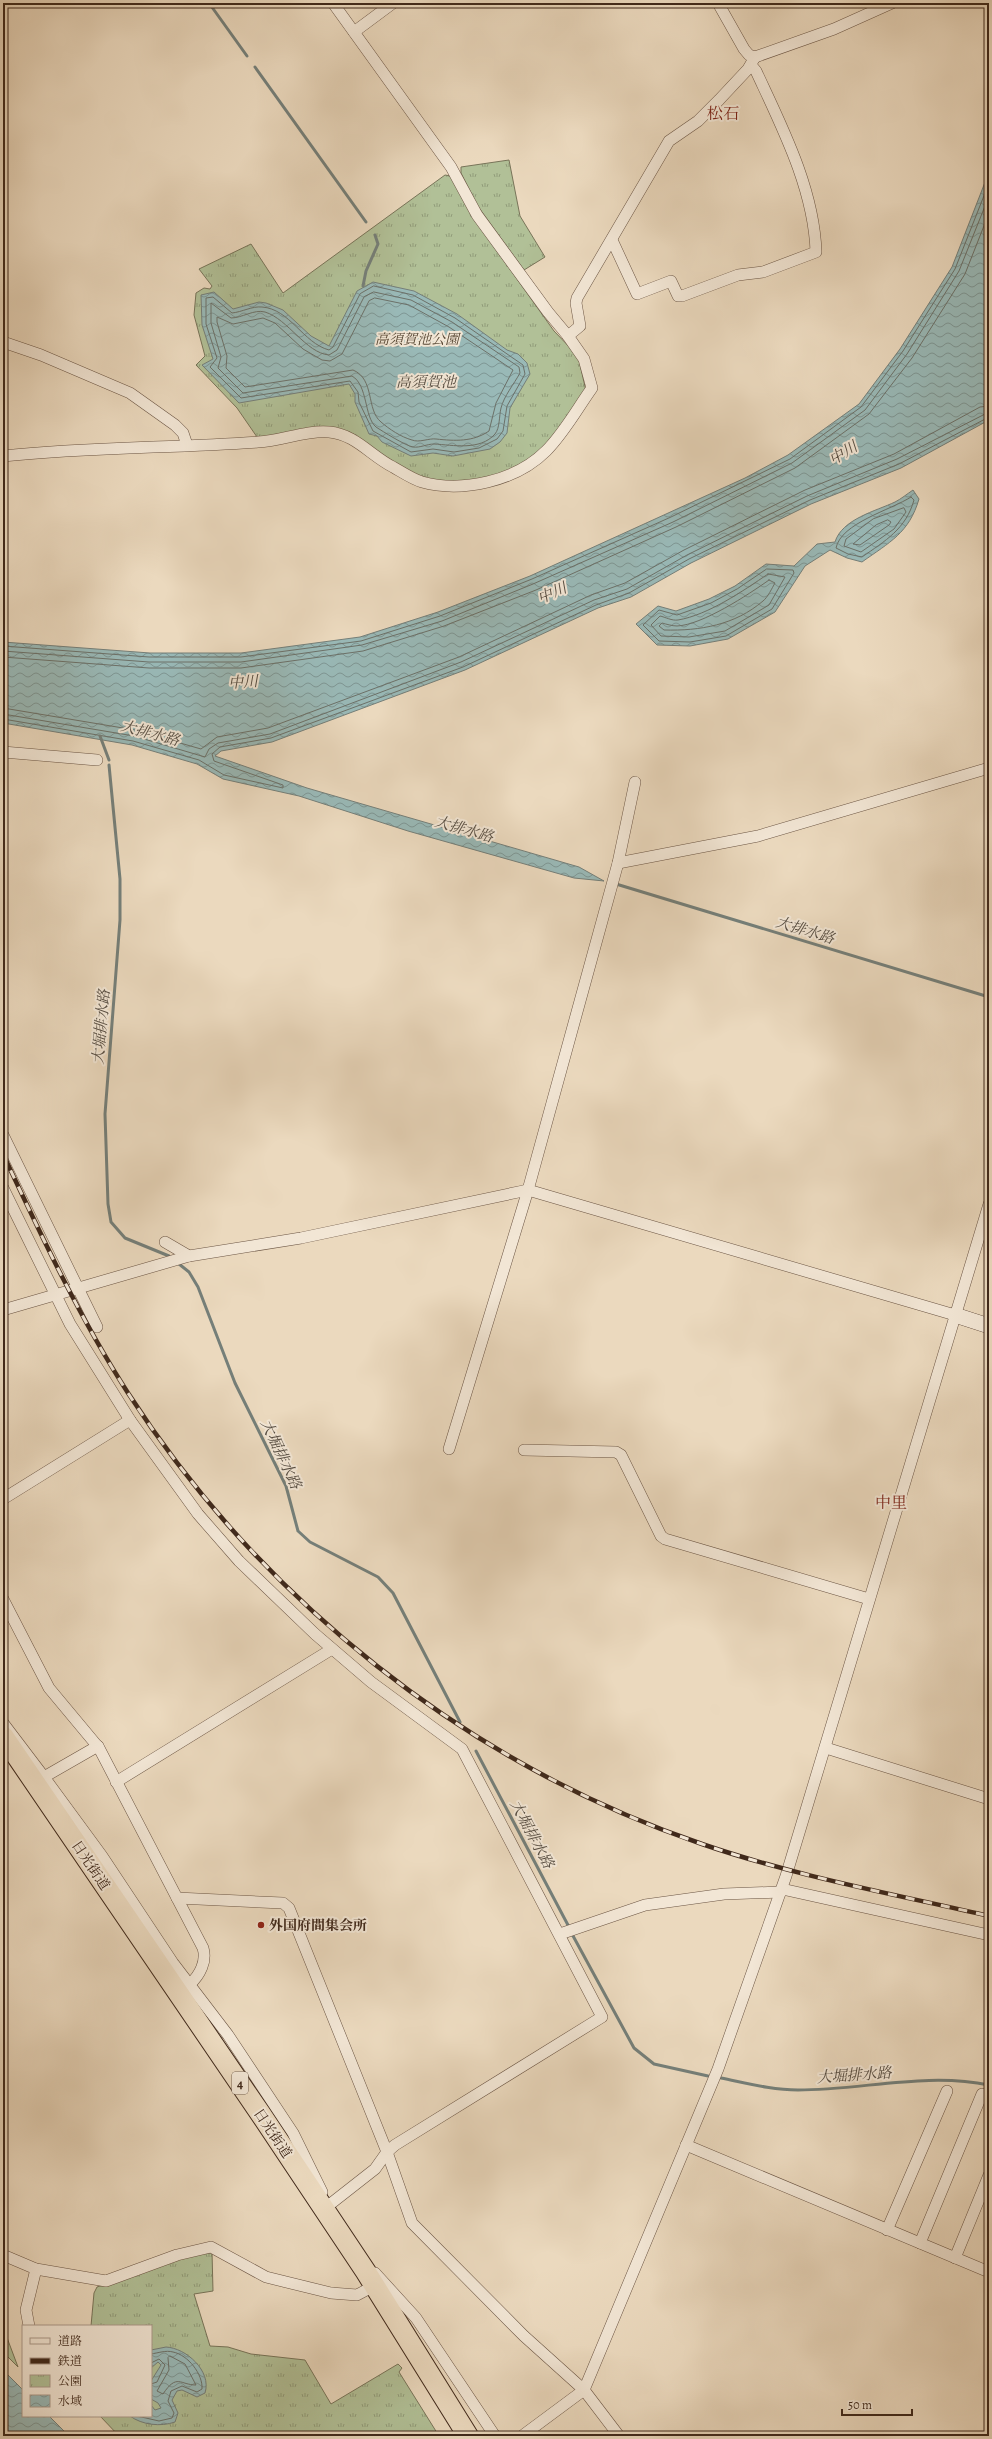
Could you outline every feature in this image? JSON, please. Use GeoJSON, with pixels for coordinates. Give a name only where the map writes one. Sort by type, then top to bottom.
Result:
{"type":"FeatureCollection","features":[{"type":"Feature","properties":{"kind":"highway","name":"日光街道"},"geometry":{"type":"LineString","coordinates":[[3,1736],[327,2207],[452,2436]]}},
{"type":"Feature","properties":{"kind":"highway","name":"日光街道"},"geometry":{"type":"LineString","coordinates":[[3,1757],[368,2283],[468,2436]]}},
{"type":"Feature","properties":{"kind":"street"},"geometry":{"type":"LineString","coordinates":[[3,456],[102,448],[260,442],[303,434],[327,432],[349,437],[391,466],[420,482],[443,486],[483,483],[518,470],[545,452],[592,388],[584,359],[477,215],[451,167],[333,3]]}},
{"type":"Feature","properties":{"kind":"street"},"geometry":{"type":"LineString","coordinates":[[354,32],[394,3]]}},
{"type":"Feature","properties":{"kind":"street"},"geometry":{"type":"LineString","coordinates":[[612,240],[637,294],[670,281],[678,296],[682,296],[738,275],[763,272],[816,252],[814,226],[799,170],[753,61],[744,49],[718,3]]}},
{"type":"Feature","properties":{"kind":"street"},"geometry":{"type":"LineString","coordinates":[[568,336],[580,326],[577,298],[669,141],[698,121],[753,61],[834,29],[892,3]]}},
{"type":"Feature","properties":{"kind":"street"},"geometry":{"type":"LineString","coordinates":[[3,342],[41,355],[130,393],[175,424],[183,434],[188,445]]}},
{"type":"Feature","properties":{"kind":"street"},"geometry":{"type":"LineString","coordinates":[[3,752],[97,760]]}},
{"type":"Feature","properties":{"kind":"street"},"geometry":{"type":"LineString","coordinates":[[617,866],[758,836],[989,768]]}},
{"type":"Feature","properties":{"kind":"street"},"geometry":{"type":"LineString","coordinates":[[449,1449],[528,1190],[617,866],[635,782]]}},
{"type":"Feature","properties":{"kind":"street"},"geometry":{"type":"LineString","coordinates":[[3,1135],[97,1327]]}},
{"type":"Feature","properties":{"kind":"street"},"geometry":{"type":"LineString","coordinates":[[3,1188],[70,1324],[130,1420],[198,1514],[239,1561],[332,1649],[371,1682],[462,1749],[602,2016],[406,2138],[387,2152],[375,2169],[327,2207],[293,2133],[228,2035],[190,1984],[44,1776],[3,1723]]}},
{"type":"Feature","properties":{"kind":"street"},"geometry":{"type":"LineString","coordinates":[[3,1310],[189,1256],[301,1238],[528,1190],[989,1326]]}},
{"type":"Feature","properties":{"kind":"street"},"geometry":{"type":"LineString","coordinates":[[522,2436],[584,2390],[718,2069],[782,1890],[826,1748],[868,1600],[989,1204]]}},
{"type":"Feature","properties":{"kind":"street"},"geometry":{"type":"LineString","coordinates":[[165,1242],[189,1256]]}},
{"type":"Feature","properties":{"kind":"street"},"geometry":{"type":"LineString","coordinates":[[3,1499],[130,1420]]}},
{"type":"Feature","properties":{"kind":"street"},"geometry":{"type":"LineString","coordinates":[[524,1450],[616,1452],[621,1455],[661,1536],[665,1539],[868,1600]]}},
{"type":"Feature","properties":{"kind":"street"},"geometry":{"type":"LineString","coordinates":[[3,1599],[49,1688],[98,1746],[205,1953],[199,1974],[190,1984]]}},
{"type":"Feature","properties":{"kind":"street"},"geometry":{"type":"LineString","coordinates":[[116,1782],[332,1649]]}},
{"type":"Feature","properties":{"kind":"street"},"geometry":{"type":"LineString","coordinates":[[44,1776],[98,1746]]}},
{"type":"Feature","properties":{"kind":"street"},"geometry":{"type":"LineString","coordinates":[[826,1748],[989,1799]]}},
{"type":"Feature","properties":{"kind":"street"},"geometry":{"type":"LineString","coordinates":[[560,1934],[645,1905],[724,1894],[782,1890],[989,1935]]}},
{"type":"Feature","properties":{"kind":"street"},"geometry":{"type":"LineString","coordinates":[[177,1898],[283,1903],[289,1908],[387,2152],[412,2223],[524,2336],[584,2390],[619,2436]]}},
{"type":"Feature","properties":{"kind":"street"},"geometry":{"type":"LineString","coordinates":[[887,2230],[947,2091]]}},
{"type":"Feature","properties":{"kind":"street"},"geometry":{"type":"LineString","coordinates":[[920,2243],[982,2094]]}},
{"type":"Feature","properties":{"kind":"street"},"geometry":{"type":"LineString","coordinates":[[686,2145],[887,2230],[989,2271]]}},
{"type":"Feature","properties":{"kind":"street"},"geometry":{"type":"LineString","coordinates":[[955,2258],[989,2175]]}},
{"type":"Feature","properties":{"kind":"street"},"geometry":{"type":"LineString","coordinates":[[3,2255],[36,2270],[106,2281],[177,2255],[211,2247],[266,2277],[331,2293],[357,2295],[368,2283],[371,2268],[416,2318],[495,2436]]}},
{"type":"Feature","properties":{"kind":"street"},"geometry":{"type":"LineString","coordinates":[[29,2325],[26,2310],[36,2270]]}},
{"type":"Feature","properties":{"kind":"green space"},"geometry":{"type":"Polygon","coordinates":[[[509,160],[520,216],[545,257],[524,270],[477,205],[461,173],[461,167],[509,160]]]}},
{"type":"Feature","properties":{"kind":"green space","name":"高須賀池公園"},"geometry":{"type":"Polygon","coordinates":[[[445,175],[451,176],[472,216],[554,331],[578,356],[586,391],[544,448],[517,467],[490,478],[468,482],[434,482],[405,470],[353,436],[257,437],[237,408],[196,365],[205,356],[194,315],[196,293],[204,288],[210,289],[212,286],[199,269],[251,244],[283,293],[445,175]]]}},
{"type":"Feature","properties":{"kind":"green space"},"geometry":{"type":"Polygon","coordinates":[[[212,2252],[213,2291],[194,2294],[210,2346],[228,2347],[251,2354],[305,2360],[331,2404],[398,2364],[402,2368],[399,2372],[439,2436],[119,2436],[101,2417],[152,2417],[152,2325],[91,2325],[94,2293],[97,2287],[173,2259],[212,2252]]]}},
{"type":"Feature","properties":{"kind":"green space"},"geometry":{"type":"Polygon","coordinates":[[[3,2327],[18,2367],[3,2352],[3,2327]]]}},
{"type":"Feature","properties":{"kind":"water","name":"中川"},"geometry":{"type":"Polygon","coordinates":[[[989,172],[989,420],[901,468],[811,504],[691,563],[631,597],[598,608],[465,670],[272,742],[221,751],[215,756],[307,788],[579,867],[604,881],[574,878],[408,831],[299,796],[223,779],[197,764],[132,745],[3,723],[3,642],[150,653],[241,653],[360,637],[438,612],[530,576],[745,478],[788,455],[859,404],[900,349],[952,267],[989,172]]]}},
{"type":"Feature","properties":{"kind":"water","name":"高須賀池"},"geometry":{"type":"Polygon","coordinates":[[[373,282],[414,291],[457,314],[507,350],[518,354],[527,363],[530,374],[510,408],[507,433],[500,442],[490,449],[453,456],[433,453],[411,456],[382,442],[377,436],[369,434],[355,402],[355,394],[349,384],[239,403],[202,365],[213,359],[202,325],[201,295],[214,292],[233,309],[259,302],[266,303],[283,310],[311,336],[329,346],[357,291],[373,282]]]}},
{"type":"Feature","properties":{"kind":"water"},"geometry":{"type":"Polygon","coordinates":[[[913,490],[919,499],[915,511],[904,529],[890,542],[862,562],[847,558],[830,550],[805,566],[775,612],[728,639],[690,646],[657,645],[636,624],[658,606],[676,611],[709,599],[735,586],[766,564],[794,566],[817,544],[835,542],[839,534],[852,522],[895,502],[913,490]]]}},
{"type":"Feature","properties":{"kind":"water"},"geometry":{"type":"Polygon","coordinates":[[[166,2347],[174,2348],[182,2352],[196,2362],[205,2377],[205,2393],[197,2397],[182,2390],[177,2391],[172,2400],[178,2413],[175,2422],[170,2424],[158,2425],[146,2423],[132,2417],[152,2417],[152,2406],[155,2410],[161,2408],[158,2403],[152,2400],[152,2379],[161,2365],[158,2362],[152,2367],[152,2350],[166,2347]]]}},
{"type":"Feature","properties":{"kind":"water"},"geometry":{"type":"Polygon","coordinates":[[[3,2370],[22,2389],[22,2417],[50,2417],[69,2436],[3,2436],[3,2370]]]}},
{"type":"Feature","properties":{"kind":"waterway"},"geometry":{"type":"LineString","coordinates":[[209,3],[247,56]]}},
{"type":"Feature","properties":{"kind":"waterway"},"geometry":{"type":"LineString","coordinates":[[255,67],[366,222]]}},
{"type":"Feature","properties":{"kind":"waterway"},"geometry":{"type":"LineString","coordinates":[[363,286],[366,271],[378,244],[375,235]]}},
{"type":"Feature","properties":{"kind":"waterway","name":"大堀排水路"},"geometry":{"type":"LineString","coordinates":[[100,736],[109,760]]}},
{"type":"Feature","properties":{"kind":"waterway","name":"大堀排水路"},"geometry":{"type":"LineString","coordinates":[[109,765],[120,879],[120,920],[105,1114],[108,1204],[111,1222],[125,1238],[169,1256]]}},
{"type":"Feature","properties":{"kind":"waterway","name":"大排水路"},"geometry":{"type":"LineString","coordinates":[[616,884],[989,997]]}},
{"type":"Feature","properties":{"kind":"waterway","name":"大堀排水路"},"geometry":{"type":"LineString","coordinates":[[179,1264],[189,1272],[198,1287],[235,1383],[286,1486],[298,1531],[310,1542],[378,1577],[393,1593],[460,1722]]}},
{"type":"Feature","properties":{"kind":"waterway","name":"大堀排水路"},"geometry":{"type":"LineString","coordinates":[[476,1751],[569,1927]]}},
{"type":"Feature","properties":{"kind":"waterway","name":"大堀排水路"},"geometry":{"type":"LineString","coordinates":[[572,1934],[634,2048],[654,2064],[708,2076]]}},
{"type":"Feature","properties":{"kind":"waterway","name":"大堀排水路"},"geometry":{"type":"LineString","coordinates":[[721,2078],[769,2088],[788,2090],[822,2089],[942,2080],[965,2081],[989,2085]]}},
{"type":"Feature","properties":{"kind":"railway"},"geometry":{"type":"LineString","coordinates":[[3,1154],[46,1245],[93,1335],[128,1393],[181,1469],[241,1540],[307,1606],[377,1666],[452,1721],[532,1769],[615,1810],[702,1844],[773,1866],[844,1884],[989,1916]]}},
{"type":"Feature","properties":{"kind":"place","name":"外国府間集会所"},"geometry":{"type":"Point","coordinates":[261,1925]}},
{"type":"Feature","properties":{"kind":"district","name":"松石"},"geometry":{"type":"Point","coordinates":[723,113]}},
{"type":"Feature","properties":{"kind":"district","name":"中里"},"geometry":{"type":"Point","coordinates":[891,1502]}}]}
